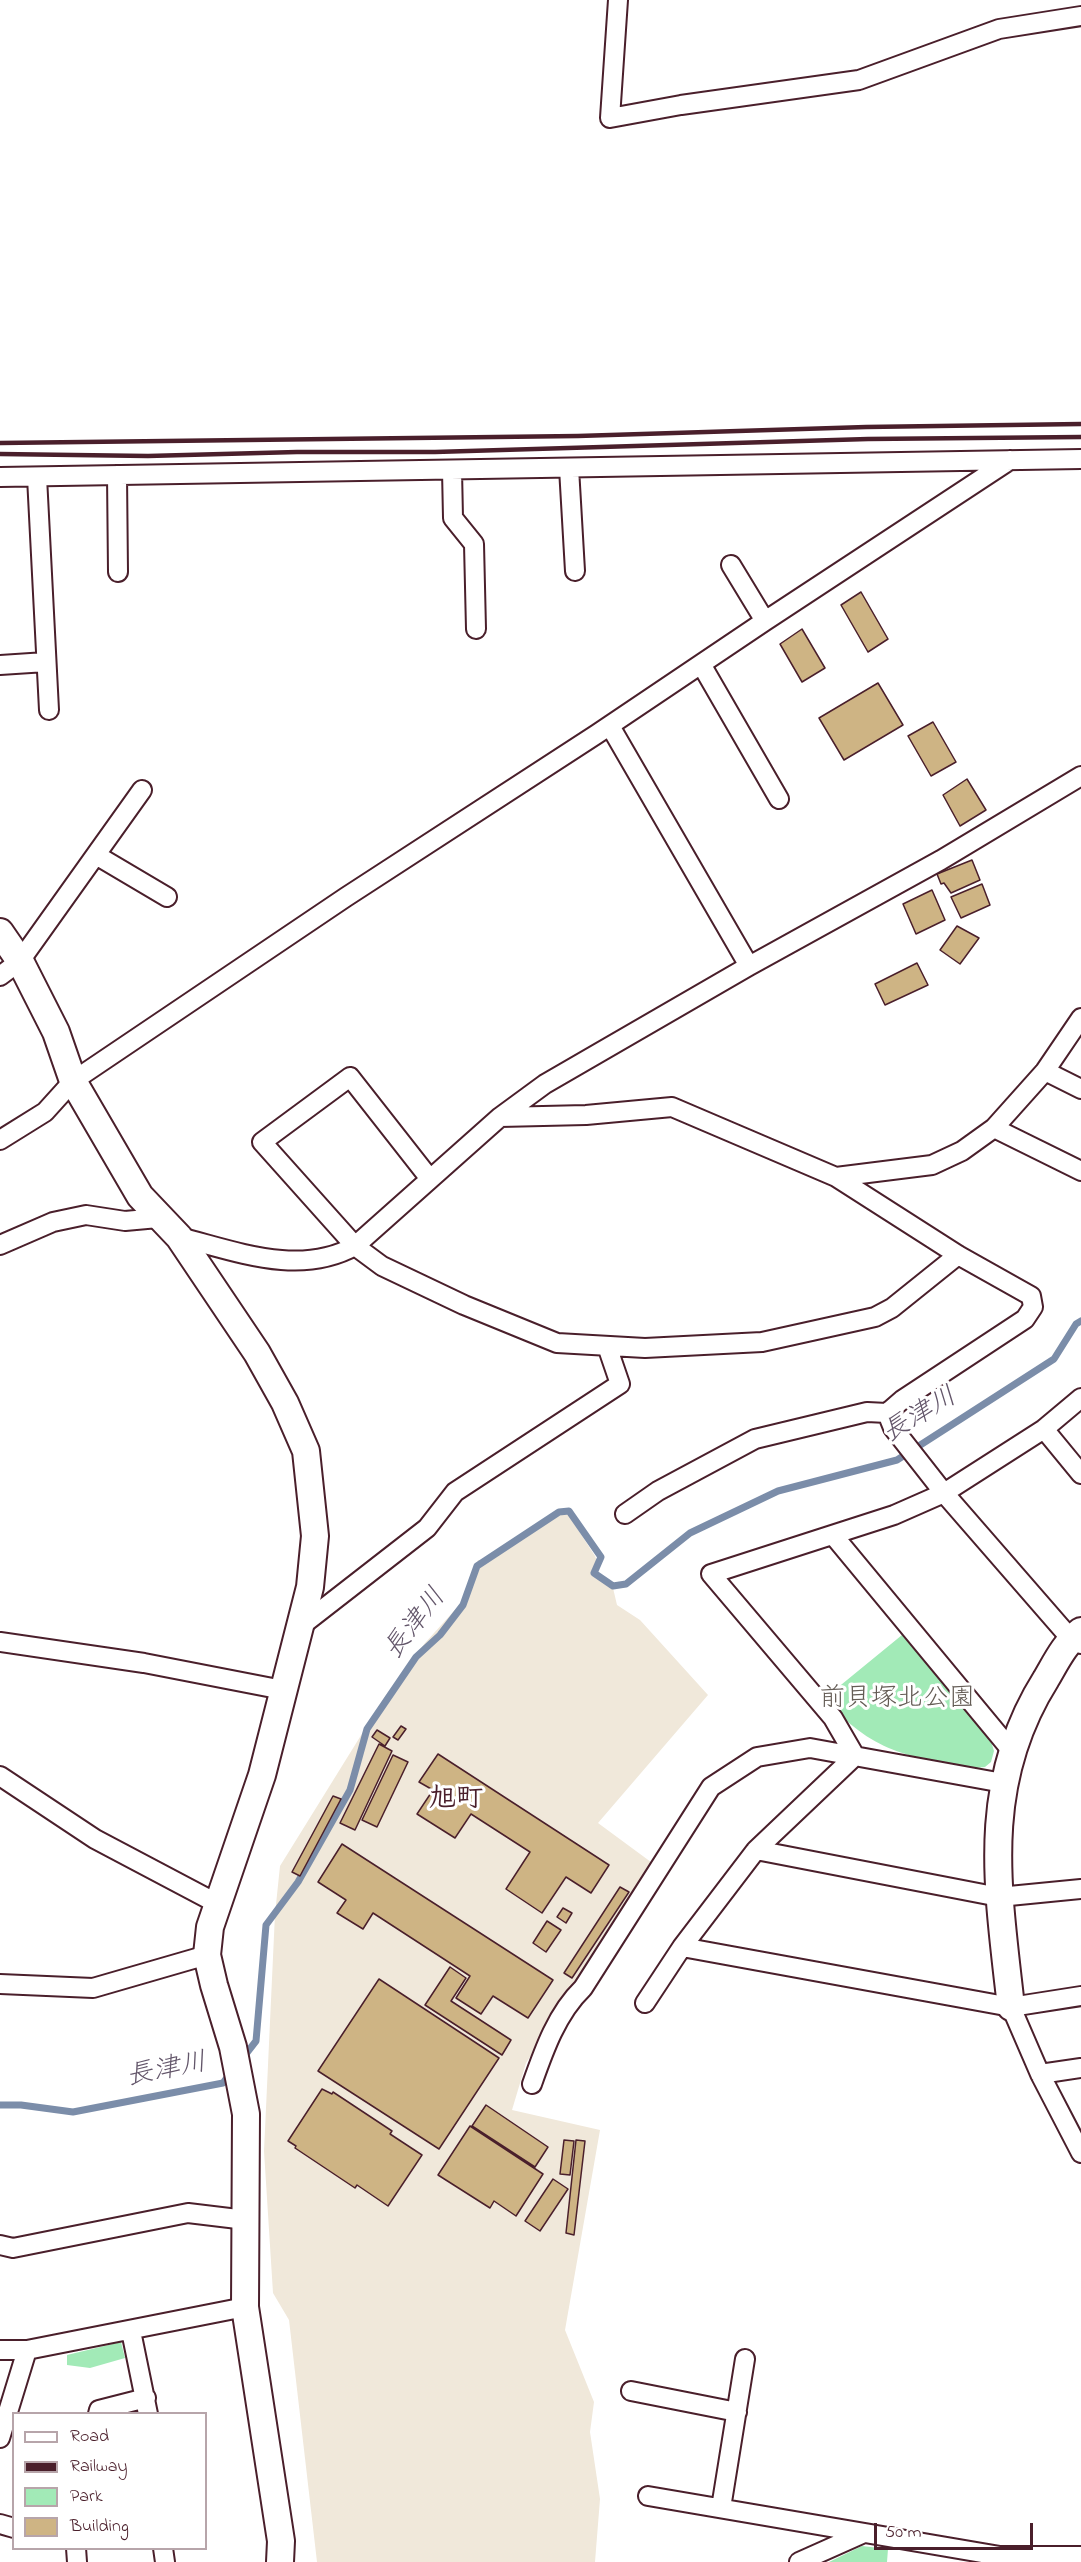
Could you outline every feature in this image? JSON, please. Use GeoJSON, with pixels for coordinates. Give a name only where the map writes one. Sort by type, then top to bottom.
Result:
{"type":"FeatureCollection","features":[{"type":"Feature","properties":{"kind":"street"},"geometry":{"type":"LineString","coordinates":[[618,0],[610,118],[681,105],[859,80],[999,29],[1081,16]]}},
{"type":"Feature","properties":{"kind":"street"},"geometry":{"type":"LineString","coordinates":[[0,477],[1081,459]]}},
{"type":"Feature","properties":{"kind":"street"},"geometry":{"type":"LineString","coordinates":[[0,1140],[45,1112],[73,1081],[346,897],[610,726],[1010,460]]}},
{"type":"Feature","properties":{"kind":"street"},"geometry":{"type":"LineString","coordinates":[[569,468],[575,571]]}},
{"type":"Feature","properties":{"kind":"street"},"geometry":{"type":"LineString","coordinates":[[452,470],[453,518],[474,544],[476,629]]}},
{"type":"Feature","properties":{"kind":"street"},"geometry":{"type":"LineString","coordinates":[[117,475],[118,572]]}},
{"type":"Feature","properties":{"kind":"street"},"geometry":{"type":"LineString","coordinates":[[37,477],[49,710]]}},
{"type":"Feature","properties":{"kind":"street"},"geometry":{"type":"LineString","coordinates":[[731,565],[765,621]]}},
{"type":"Feature","properties":{"kind":"street"},"geometry":{"type":"LineString","coordinates":[[0,665],[46,662]]}},
{"type":"Feature","properties":{"kind":"street"},"geometry":{"type":"LineString","coordinates":[[701,664],[779,798]]}},
{"type":"Feature","properties":{"kind":"street"},"geometry":{"type":"LineString","coordinates":[[610,726],[748,966]]}},
{"type":"Feature","properties":{"kind":"street"},"geometry":{"type":"LineString","coordinates":[[179,1237],[265,1258],[302,1262],[338,1256],[355,1246],[500,1117],[545,1084],[748,966],[1078,785]]}},
{"type":"Feature","properties":{"kind":"street"},"geometry":{"type":"LineString","coordinates":[[0,976],[20,961],[142,790]]}},
{"type":"Feature","properties":{"kind":"street"},"geometry":{"type":"LineString","coordinates":[[96,855],[167,897]]}},
{"type":"Feature","properties":{"kind":"street"},"geometry":{"type":"LineString","coordinates":[[0,932],[20,961],[56,1032],[73,1081],[140,1196],[158,1218],[179,1237],[257,1353],[285,1403],[306,1451],[315,1536],[310,1587],[262,1775],[210,1927],[207,1955],[214,1986],[234,2047],[246,2114],[245,2307],[281,2541],[280,2562]]}},
{"type":"Feature","properties":{"kind":"street"},"geometry":{"type":"LineString","coordinates":[[836,1177],[932,1165],[962,1151],[994,1128],[1046,1071],[1081,1018]]}},
{"type":"Feature","properties":{"kind":"street"},"geometry":{"type":"LineString","coordinates":[[1046,1071],[1081,1089]]}},
{"type":"Feature","properties":{"kind":"street"},"geometry":{"type":"LineString","coordinates":[[430,1179],[350,1077],[262,1142],[355,1246],[382,1266],[464,1305],[556,1343],[645,1348],[762,1342],[875,1317],[892,1308],[958,1255]]}},
{"type":"Feature","properties":{"kind":"street"},"geometry":{"type":"LineString","coordinates":[[500,1117],[586,1115],[672,1107],[836,1177],[958,1255],[1031,1296],[1033,1307],[1025,1319],[902,1400],[887,1413],[867,1412],[755,1439],[658,1491],[625,1514]]}},
{"type":"Feature","properties":{"kind":"street"},"geometry":{"type":"LineString","coordinates":[[994,1128],[1081,1171]]}},
{"type":"Feature","properties":{"kind":"street"},"geometry":{"type":"LineString","coordinates":[[0,1245],[52,1222],[86,1215],[125,1221],[158,1218]]}},
{"type":"Feature","properties":{"kind":"street"},"geometry":{"type":"LineString","coordinates":[[301,1626],[427,1527],[455,1492],[620,1384],[607,1346]]}},
{"type":"Feature","properties":{"kind":"street"},"geometry":{"type":"LineString","coordinates":[[855,1756],[833,1718],[711,1574],[894,1515],[944,1492],[1044,1430],[1081,1398]]}},
{"type":"Feature","properties":{"kind":"street"},"geometry":{"type":"LineString","coordinates":[[887,1413],[893,1428],[944,1492],[1078,1638],[1040,1688],[1011,1750],[998,1827],[999,1897],[1011,2007],[1040,2074],[1081,2153]]}},
{"type":"Feature","properties":{"kind":"street"},"geometry":{"type":"LineString","coordinates":[[1044,1430],[1081,1474]]}},
{"type":"Feature","properties":{"kind":"street"},"geometry":{"type":"LineString","coordinates":[[832,1535],[1011,1750]]}},
{"type":"Feature","properties":{"kind":"street"},"geometry":{"type":"LineString","coordinates":[[0,1642],[144,1663],[283,1690]]}},
{"type":"Feature","properties":{"kind":"street"},"geometry":{"type":"LineString","coordinates":[[532,2084],[548,2042],[574,1997],[583,1988],[711,1787],[757,1757],[810,1748],[1004,1784]]}},
{"type":"Feature","properties":{"kind":"street"},"geometry":{"type":"LineString","coordinates":[[645,2003],[682,1947],[756,1850],[855,1756]]}},
{"type":"Feature","properties":{"kind":"street"},"geometry":{"type":"LineString","coordinates":[[0,1776],[95,1839],[218,1904]]}},
{"type":"Feature","properties":{"kind":"street"},"geometry":{"type":"LineString","coordinates":[[756,1850],[999,1897],[1081,1889]]}},
{"type":"Feature","properties":{"kind":"street"},"geometry":{"type":"LineString","coordinates":[[682,1947],[1011,2007],[1081,1996]]}},
{"type":"Feature","properties":{"kind":"street"},"geometry":{"type":"LineString","coordinates":[[0,1984],[93,1988],[207,1955]]}},
{"type":"Feature","properties":{"kind":"street"},"geometry":{"type":"LineString","coordinates":[[1040,2074],[1081,2068]]}},
{"type":"Feature","properties":{"kind":"street"},"geometry":{"type":"LineString","coordinates":[[0,2245],[12,2248],[188,2213],[246,2220]]}},
{"type":"Feature","properties":{"kind":"street"},"geometry":{"type":"LineString","coordinates":[[0,2350],[27,2350],[245,2307]]}},
{"type":"Feature","properties":{"kind":"street"},"geometry":{"type":"LineString","coordinates":[[98,2412],[99,2410],[147,2406],[131,2331]]}},
{"type":"Feature","properties":{"kind":"street"},"geometry":{"type":"LineString","coordinates":[[0,2438],[27,2350]]}},
{"type":"Feature","properties":{"kind":"street"},"geometry":{"type":"LineString","coordinates":[[721,2508],[745,2360]]}},
{"type":"Feature","properties":{"kind":"street"},"geometry":{"type":"LineString","coordinates":[[631,2391],[737,2412]]}},
{"type":"Feature","properties":{"kind":"street"},"geometry":{"type":"LineString","coordinates":[[648,2496],[1000,2556],[1081,2556]]}},
{"type":"Feature","properties":{"kind":"street"},"geometry":{"type":"LineString","coordinates":[[799,2562],[816,2559],[864,2533]]}},
{"type":"Feature","properties":{"kind":"shaded area"},"geometry":{"type":"Polygon","coordinates":[[[559,1514],[568,1514],[595,1556],[597,1561],[592,1573],[613,1588],[617,1605],[640,1620],[708,1695],[598,1823],[655,1865],[526,2063],[512,2110],[600,2130],[565,2330],[594,2402],[590,2432],[600,2499],[595,2562],[317,2562],[289,2320],[273,2293],[264,2151],[275,1914],[280,1866],[386,1695],[425,1643],[462,1602],[478,1560],[488,1561],[559,1514]]]}},
{"type":"Feature","properties":{"kind":"green space","name":"前貝塚北公園"},"geometry":{"type":"Polygon","coordinates":[[[902,1635],[990,1738],[994,1751],[991,1762],[985,1767],[976,1768],[931,1760],[893,1750],[858,1730],[825,1698],[902,1635]]]}},
{"type":"Feature","properties":{"kind":"green space"},"geometry":{"type":"Polygon","coordinates":[[[121,2342],[125,2358],[90,2368],[67,2365],[67,2355],[121,2342]]]}},
{"type":"Feature","properties":{"kind":"green space"},"geometry":{"type":"Polygon","coordinates":[[[862,2546],[888,2549],[887,2562],[829,2562],[862,2546]]]}},
{"type":"Feature","properties":{"kind":"building"},"geometry":{"type":"Polygon","coordinates":[[[861,592],[888,639],[868,652],[841,605],[861,592]]]}},
{"type":"Feature","properties":{"kind":"building"},"geometry":{"type":"Polygon","coordinates":[[[802,629],[825,668],[802,682],[780,644],[802,629]]]}},
{"type":"Feature","properties":{"kind":"building"},"geometry":{"type":"Polygon","coordinates":[[[878,683],[903,725],[844,760],[819,718],[878,683]]]}},
{"type":"Feature","properties":{"kind":"building"},"geometry":{"type":"Polygon","coordinates":[[[933,722],[956,762],[931,776],[908,736],[933,722]]]}},
{"type":"Feature","properties":{"kind":"building"},"geometry":{"type":"Polygon","coordinates":[[[967,779],[986,810],[960,826],[943,795],[967,779]]]}},
{"type":"Feature","properties":{"kind":"building"},"geometry":{"type":"Polygon","coordinates":[[[972,860],[980,880],[951,893],[944,883],[941,884],[937,874],[972,860]]]}},
{"type":"Feature","properties":{"kind":"building"},"geometry":{"type":"Polygon","coordinates":[[[982,884],[990,905],[961,918],[951,897],[982,884]]]}},
{"type":"Feature","properties":{"kind":"building"},"geometry":{"type":"Polygon","coordinates":[[[932,890],[945,920],[916,934],[903,904],[932,890]]]}},
{"type":"Feature","properties":{"kind":"building"},"geometry":{"type":"Polygon","coordinates":[[[957,926],[979,938],[960,964],[940,950],[957,926]]]}},
{"type":"Feature","properties":{"kind":"building"},"geometry":{"type":"Polygon","coordinates":[[[917,963],[928,985],[885,1005],[875,984],[917,963]]]}},
{"type":"Feature","properties":{"kind":"building"},"geometry":{"type":"Polygon","coordinates":[[[401,1726],[406,1729],[398,1740],[393,1737],[401,1726]]]}},
{"type":"Feature","properties":{"kind":"building"},"geometry":{"type":"Polygon","coordinates":[[[377,1730],[390,1738],[385,1746],[372,1737],[377,1730]]]}},
{"type":"Feature","properties":{"kind":"building"},"geometry":{"type":"Polygon","coordinates":[[[379,1744],[392,1751],[355,1830],[340,1823],[379,1744]]]}},
{"type":"Feature","properties":{"kind":"building"},"geometry":{"type":"Polygon","coordinates":[[[438,1754],[609,1865],[591,1893],[566,1877],[542,1913],[506,1889],[530,1852],[471,1814],[455,1838],[417,1814],[433,1790],[419,1782],[438,1754]]]}},
{"type":"Feature","properties":{"kind":"building"},"geometry":{"type":"Polygon","coordinates":[[[393,1755],[408,1762],[377,1827],[362,1820],[393,1755]]]}},
{"type":"Feature","properties":{"kind":"building"},"geometry":{"type":"Polygon","coordinates":[[[333,1796],[341,1799],[300,1876],[292,1872],[333,1796]]]}},
{"type":"Feature","properties":{"kind":"building"},"geometry":{"type":"Polygon","coordinates":[[[342,1844],[553,1980],[528,2018],[493,1996],[481,2014],[456,1998],[470,1976],[373,1913],[363,1929],[337,1913],[346,1900],[318,1882],[342,1844]]]}},
{"type":"Feature","properties":{"kind":"building"},"geometry":{"type":"Polygon","coordinates":[[[620,1887],[629,1892],[572,1978],[564,1973],[620,1887]]]}},
{"type":"Feature","properties":{"kind":"building"},"geometry":{"type":"Polygon","coordinates":[[[563,1908],[572,1913],[566,1923],[557,1917],[563,1908]]]}},
{"type":"Feature","properties":{"kind":"building"},"geometry":{"type":"Polygon","coordinates":[[[547,1921],[561,1930],[546,1952],[533,1943],[547,1921]]]}},
{"type":"Feature","properties":{"kind":"building"},"geometry":{"type":"Polygon","coordinates":[[[450,1967],[466,1978],[451,2001],[511,2040],[502,2055],[425,2005],[450,1967]]]}},
{"type":"Feature","properties":{"kind":"building"},"geometry":{"type":"Polygon","coordinates":[[[379,1979],[499,2058],[439,2149],[318,2071],[379,1979]]]}},
{"type":"Feature","properties":{"kind":"building"},"geometry":{"type":"Polygon","coordinates":[[[322,2089],[332,2094],[333,2092],[392,2131],[390,2134],[422,2155],[388,2206],[357,2185],[355,2188],[288,2141],[322,2089]]]}},
{"type":"Feature","properties":{"kind":"building"},"geometry":{"type":"Polygon","coordinates":[[[486,2105],[548,2147],[535,2167],[472,2126],[486,2105]]]}},
{"type":"Feature","properties":{"kind":"building"},"geometry":{"type":"Polygon","coordinates":[[[470,2126],[543,2174],[516,2216],[494,2201],[490,2208],[438,2175],[470,2126]]]}},
{"type":"Feature","properties":{"kind":"building"},"geometry":{"type":"Polygon","coordinates":[[[564,2140],[574,2141],[570,2175],[560,2174],[564,2140]]]}},
{"type":"Feature","properties":{"kind":"building"},"geometry":{"type":"Polygon","coordinates":[[[576,2140],[585,2141],[574,2235],[566,2233],[576,2140]]]}},
{"type":"Feature","properties":{"kind":"building"},"geometry":{"type":"Polygon","coordinates":[[[553,2179],[568,2189],[540,2231],[525,2221],[553,2179]]]}},
{"type":"Feature","properties":{"kind":"waterway","name":"長津川"},"geometry":{"type":"LineString","coordinates":[[242,2059],[256,2041],[266,1925],[298,1882],[350,1790],[367,1729],[416,1657],[440,1635],[463,1605],[477,1566],[559,1512],[569,1511],[601,1557],[594,1573],[613,1586],[626,1584],[690,1533],[778,1491],[897,1460],[1054,1359],[1076,1324],[1081,1321]]}},
{"type":"Feature","properties":{"kind":"waterway","name":"長津川"},"geometry":{"type":"LineString","coordinates":[[0,2105],[21,2105],[73,2112],[223,2083],[231,2072]]}},
{"type":"Feature","properties":{"kind":"railway"},"geometry":{"type":"LineString","coordinates":[[0,443],[578,436],[866,427],[1081,424]]}},
{"type":"Feature","properties":{"kind":"railway"},"geometry":{"type":"LineString","coordinates":[[0,454],[148,456],[297,452],[435,452],[868,439],[1081,437]]}},
{"type":"Feature","properties":{"kind":"district","name":"旭町"},"geometry":{"type":"Point","coordinates":[456,1802]}}]}
